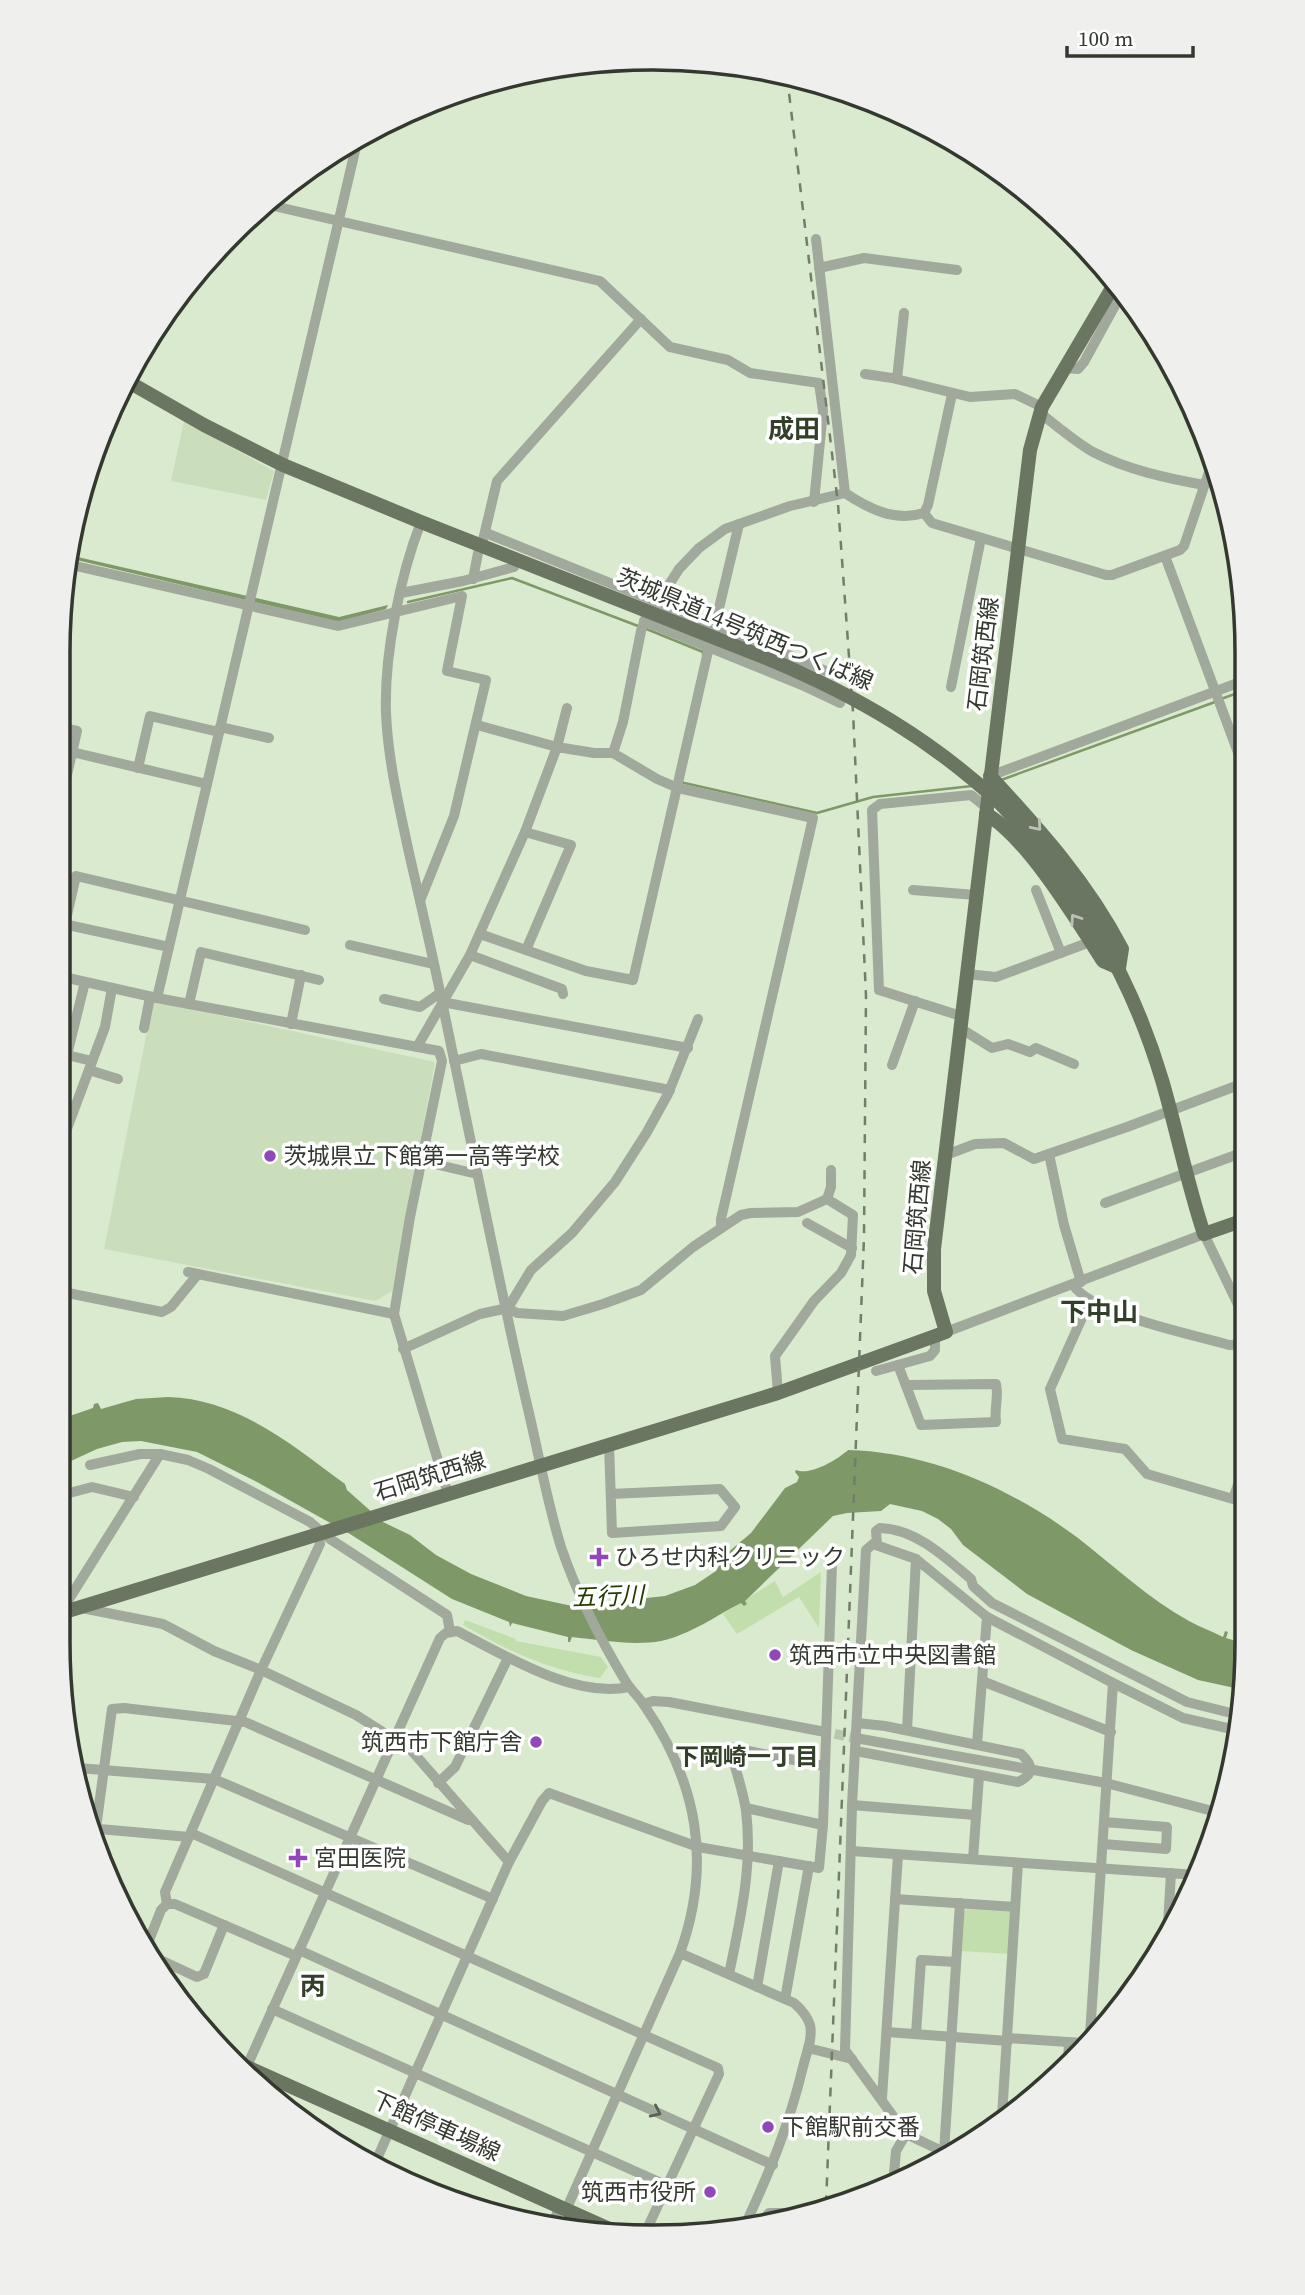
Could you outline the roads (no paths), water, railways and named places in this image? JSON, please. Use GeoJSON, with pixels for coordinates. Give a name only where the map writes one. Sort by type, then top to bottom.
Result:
{"type":"FeatureCollection","features":[{"type":"Feature","properties":{"kind":"main road","name":"石岡筑西線"},"geometry":{"type":"LineString","coordinates":[[70,1611],[778,1393],[941,1334],[933,1272],[960,1022],[1027,470],[1041,410],[1110,292]]}},
{"type":"Feature","properties":{"kind":"main road","name":"茨城県道14号筑西つくば線"},"geometry":{"type":"LineString","coordinates":[[135,386],[282,465],[482,544],[648,615],[771,660],[846,694],[901,725],[959,767],[1002,806],[1068,884],[1096,926],[1119,968],[1143,1026],[1204,1234]]}},
{"type":"Feature","properties":{"kind":"main road"},"geometry":{"type":"LineString","coordinates":[[986,811],[1035,863],[1103,961],[1119,968],[1122,949],[1084,886],[1038,826],[990,776]]}},
{"type":"Feature","properties":{"kind":"main road"},"geometry":{"type":"LineString","coordinates":[[1204,1234],[1235,1223]]}},
{"type":"Feature","properties":{"kind":"main road","name":"下館停車場線"},"geometry":{"type":"LineString","coordinates":[[259,2072],[593,2222]]}},
{"type":"Feature","properties":{"kind":"street"},"geometry":{"type":"LineString","coordinates":[[144,1028],[169,947],[355,152]]}},
{"type":"Feature","properties":{"kind":"street"},"geometry":{"type":"LineString","coordinates":[[278,207],[600,281],[670,347],[728,360],[750,373],[819,383],[823,411],[814,502]]}},
{"type":"Feature","properties":{"kind":"street"},"geometry":{"type":"LineString","coordinates":[[816,239],[845,493]]}},
{"type":"Feature","properties":{"kind":"street"},"geometry":{"type":"LineString","coordinates":[[819,268],[864,258],[957,270]]}},
{"type":"Feature","properties":{"kind":"street"},"geometry":{"type":"LineString","coordinates":[[1063,368],[1078,369],[1084,362],[1117,301]]}},
{"type":"Feature","properties":{"kind":"street"},"geometry":{"type":"LineString","coordinates":[[897,379],[904,313]]}},
{"type":"Feature","properties":{"kind":"street"},"geometry":{"type":"LineString","coordinates":[[473,579],[497,481],[641,319]]}},
{"type":"Feature","properties":{"kind":"street"},"geometry":{"type":"LineString","coordinates":[[865,374],[978,398],[1015,394],[1041,410],[1091,450],[1109,460],[1154,475],[1204,485]]}},
{"type":"Feature","properties":{"kind":"street"},"geometry":{"type":"LineString","coordinates":[[613,753],[648,615],[679,569],[699,548],[725,529],[790,506],[845,493],[892,516],[910,517],[924,513],[952,394]]}},
{"type":"Feature","properties":{"kind":"street"},"geometry":{"type":"LineString","coordinates":[[924,513],[932,523],[1106,575],[1165,556],[1184,546],[1207,476]]}},
{"type":"Feature","properties":{"kind":"street"},"geometry":{"type":"LineString","coordinates":[[421,522],[397,611],[386,685],[388,745],[395,788],[506,1309],[562,1548],[577,1590],[612,1659],[643,1704],[680,1769],[694,1817],[698,1847],[697,1885],[691,1918],[680,1953],[593,2152],[557,2217]]}},
{"type":"Feature","properties":{"kind":"street"},"geometry":{"type":"LineString","coordinates":[[715,625],[739,524]]}},
{"type":"Feature","properties":{"kind":"street"},"geometry":{"type":"LineString","coordinates":[[951,687],[981,538]]}},
{"type":"Feature","properties":{"kind":"street"},"geometry":{"type":"LineString","coordinates":[[1165,556],[1235,744]]}},
{"type":"Feature","properties":{"kind":"street"},"geometry":{"type":"LineString","coordinates":[[77,566],[250,601],[338,626],[462,596],[447,671],[485,680],[454,816],[420,901]]}},
{"type":"Feature","properties":{"kind":"street"},"geometry":{"type":"LineString","coordinates":[[401,593],[473,579],[514,567]]}},
{"type":"Feature","properties":{"kind":"street"},"geometry":{"type":"LineString","coordinates":[[648,615],[715,625],[839,677]]}},
{"type":"Feature","properties":{"kind":"street"},"geometry":{"type":"LineString","coordinates":[[648,615],[709,648],[802,685],[839,703]]}},
{"type":"Feature","properties":{"kind":"street"},"geometry":{"type":"LineString","coordinates":[[480,934],[586,971],[633,980],[709,648]]}},
{"type":"Feature","properties":{"kind":"street"},"geometry":{"type":"LineString","coordinates":[[990,776],[1218,697],[1235,686]]}},
{"type":"Feature","properties":{"kind":"street"},"geometry":{"type":"LineString","coordinates":[[417,1047],[441,998],[470,955],[480,934],[525,832],[557,747],[567,708]]}},
{"type":"Feature","properties":{"kind":"street"},"geometry":{"type":"LineString","coordinates":[[138,768],[150,716],[269,738]]}},
{"type":"Feature","properties":{"kind":"street"},"geometry":{"type":"LineString","coordinates":[[477,724],[557,747],[613,753],[657,779],[813,818],[720,1219],[721,1228]]}},
{"type":"Feature","properties":{"kind":"street"},"geometry":{"type":"LineString","coordinates":[[70,729],[78,731],[70,761]]}},
{"type":"Feature","properties":{"kind":"street"},"geometry":{"type":"LineString","coordinates":[[72,752],[206,784]]}},
{"type":"Feature","properties":{"kind":"street"},"geometry":{"type":"LineString","coordinates":[[986,811],[971,796],[880,804],[872,810],[878,990],[915,1001],[960,1022],[992,1048],[1008,1044],[1030,1052],[1036,1048],[1074,1064]]}},
{"type":"Feature","properties":{"kind":"street"},"geometry":{"type":"LineString","coordinates":[[525,832],[571,845],[526,950]]}},
{"type":"Feature","properties":{"kind":"street"},"geometry":{"type":"LineString","coordinates":[[70,897],[76,876],[305,930]]}},
{"type":"Feature","properties":{"kind":"street"},"geometry":{"type":"LineString","coordinates":[[913,890],[976,895]]}},
{"type":"Feature","properties":{"kind":"street"},"geometry":{"type":"LineString","coordinates":[[1036,890],[1061,953]]}},
{"type":"Feature","properties":{"kind":"street"},"geometry":{"type":"LineString","coordinates":[[70,926],[169,947]]}},
{"type":"Feature","properties":{"kind":"street"},"geometry":{"type":"LineString","coordinates":[[966,974],[996,977],[1090,942]]}},
{"type":"Feature","properties":{"kind":"street"},"geometry":{"type":"LineString","coordinates":[[350,945],[433,964]]}},
{"type":"Feature","properties":{"kind":"street"},"geometry":{"type":"LineString","coordinates":[[189,1004],[201,952],[319,979]]}},
{"type":"Feature","properties":{"kind":"street"},"geometry":{"type":"LineString","coordinates":[[470,955],[562,989],[563,994]]}},
{"type":"Feature","properties":{"kind":"street"},"geometry":{"type":"LineString","coordinates":[[291,1024],[301,975]]}},
{"type":"Feature","properties":{"kind":"street"},"geometry":{"type":"LineString","coordinates":[[70,979],[153,998],[439,1051],[442,1061],[394,1314],[448,1494]]}},
{"type":"Feature","properties":{"kind":"street"},"geometry":{"type":"LineString","coordinates":[[70,1040],[85,982]]}},
{"type":"Feature","properties":{"kind":"street"},"geometry":{"type":"LineString","coordinates":[[70,1113],[105,1027],[112,988]]}},
{"type":"Feature","properties":{"kind":"street"},"geometry":{"type":"LineString","coordinates":[[384,999],[420,1007],[441,998],[688,1048]]}},
{"type":"Feature","properties":{"kind":"street"},"geometry":{"type":"LineString","coordinates":[[892,1065],[915,1001]]}},
{"type":"Feature","properties":{"kind":"street"},"geometry":{"type":"LineString","coordinates":[[506,1309],[531,1270],[572,1233],[615,1182],[648,1132],[670,1090],[698,1019]]}},
{"type":"Feature","properties":{"kind":"street"},"geometry":{"type":"LineString","coordinates":[[454,1060],[481,1054],[670,1090]]}},
{"type":"Feature","properties":{"kind":"street"},"geometry":{"type":"LineString","coordinates":[[70,1057],[118,1079]]}},
{"type":"Feature","properties":{"kind":"street"},"geometry":{"type":"LineString","coordinates":[[946,1155],[975,1144],[1004,1143],[1034,1159],[1235,1086]]}},
{"type":"Feature","properties":{"kind":"street"},"geometry":{"type":"LineString","coordinates":[[1049,1154],[1079,1294],[1122,1314],[1235,1345]]}},
{"type":"Feature","properties":{"kind":"street"},"geometry":{"type":"LineString","coordinates":[[1105,1203],[1235,1155]]}},
{"type":"Feature","properties":{"kind":"street"},"geometry":{"type":"LineString","coordinates":[[422,1161],[477,1174]]}},
{"type":"Feature","properties":{"kind":"street"},"geometry":{"type":"LineString","coordinates":[[403,1349],[480,1314],[506,1309],[517,1313],[563,1316],[640,1290],[693,1247],[741,1215],[798,1212],[827,1199],[831,1187],[831,1170]]}},
{"type":"Feature","properties":{"kind":"street"},"geometry":{"type":"LineString","coordinates":[[778,1393],[775,1356],[814,1301],[841,1273],[852,1248],[853,1215],[827,1199]]}},
{"type":"Feature","properties":{"kind":"street"},"geometry":{"type":"LineString","coordinates":[[807,1223],[852,1248]]}},
{"type":"Feature","properties":{"kind":"street"},"geometry":{"type":"LineString","coordinates":[[876,1371],[930,1356],[941,1334],[1204,1234],[1235,1298]]}},
{"type":"Feature","properties":{"kind":"street"},"geometry":{"type":"LineString","coordinates":[[70,1293],[162,1312],[171,1307],[193,1273],[394,1314]]}},
{"type":"Feature","properties":{"kind":"street"},"geometry":{"type":"LineString","coordinates":[[1090,1300],[1050,1389],[1062,1439],[1125,1449],[1147,1474],[1233,1500],[1235,1494]]}},
{"type":"Feature","properties":{"kind":"street"},"geometry":{"type":"LineString","coordinates":[[898,1364],[921,1425],[996,1422],[996,1384],[906,1385]]}},
{"type":"Feature","properties":{"kind":"street"},"geometry":{"type":"LineString","coordinates":[[608,1444],[612,1533],[721,1527],[735,1507],[720,1489],[611,1494]]}},
{"type":"Feature","properties":{"kind":"street"},"geometry":{"type":"LineString","coordinates":[[90,1465],[140,1454],[160,1454],[188,1460],[209,1469],[267,1498],[447,1615],[450,1631]]}},
{"type":"Feature","properties":{"kind":"street"},"geometry":{"type":"LineString","coordinates":[[70,1597],[160,1454]]}},
{"type":"Feature","properties":{"kind":"street"},"geometry":{"type":"LineString","coordinates":[[70,1493],[92,1487],[134,1497]]}},
{"type":"Feature","properties":{"kind":"street"},"geometry":{"type":"LineString","coordinates":[[877,1545],[876,1531],[880,1528],[897,1531],[925,1543],[971,1578],[973,1586],[991,1601],[1183,1718],[1228,1728]]}},
{"type":"Feature","properties":{"kind":"street"},"geometry":{"type":"LineString","coordinates":[[167,1903],[165,1892],[323,1533]]}},
{"type":"Feature","properties":{"kind":"street"},"geometry":{"type":"LineString","coordinates":[[939,2150],[906,2134],[845,2050],[852,1805],[866,1550],[873,1544],[916,1559],[984,1615],[1121,1680],[1231,1713]]}},
{"type":"Feature","properties":{"kind":"street"},"geometry":{"type":"LineString","coordinates":[[907,1730],[916,1559]]}},
{"type":"Feature","properties":{"kind":"street"},"geometry":{"type":"LineString","coordinates":[[378,2156],[509,1862],[542,1801],[550,1793],[698,1847],[819,1868],[823,1825],[832,1564]]}},
{"type":"Feature","properties":{"kind":"street"},"geometry":{"type":"LineString","coordinates":[[978,1744],[984,1615],[991,1601]]}},
{"type":"Feature","properties":{"kind":"street"},"geometry":{"type":"LineString","coordinates":[[82,1608],[163,1624],[214,1651],[348,1711],[411,1750],[509,1862]]}},
{"type":"Feature","properties":{"kind":"street"},"geometry":{"type":"LineString","coordinates":[[249,2062],[440,1638],[450,1631],[457,1631],[530,1668],[582,1685],[610,1690],[629,1687]]}},
{"type":"Feature","properties":{"kind":"street"},"geometry":{"type":"LineString","coordinates":[[438,1783],[455,1767],[508,1658]]}},
{"type":"Feature","properties":{"kind":"street"},"geometry":{"type":"LineString","coordinates":[[1091,2026],[1106,1783],[1111,1732],[1121,1680]]}},
{"type":"Feature","properties":{"kind":"street"},"geometry":{"type":"LineString","coordinates":[[982,1681],[1111,1732]]}},
{"type":"Feature","properties":{"kind":"street"},"geometry":{"type":"LineString","coordinates":[[643,1704],[661,1701],[820,1731]]}},
{"type":"Feature","properties":{"kind":"street"},"geometry":{"type":"LineString","coordinates":[[95,1811],[112,1709],[124,1708],[245,1723],[473,1823]]}},
{"type":"Feature","properties":{"kind":"street"},"geometry":{"type":"LineString","coordinates":[[856,1751],[1018,1782],[1027,1778],[1031,1770],[1029,1762],[1021,1754],[907,1730],[858,1723]]}},
{"type":"Feature","properties":{"kind":"street"},"geometry":{"type":"LineString","coordinates":[[861,1739],[1106,1783],[1210,1810]]}},
{"type":"Feature","properties":{"kind":"street"},"geometry":{"type":"LineString","coordinates":[[729,1974],[746,1887],[748,1855],[746,1808],[729,1747],[824,1766]]}},
{"type":"Feature","properties":{"kind":"street"},"geometry":{"type":"LineString","coordinates":[[84,1768],[214,1779],[493,1899]]}},
{"type":"Feature","properties":{"kind":"street"},"geometry":{"type":"LineString","coordinates":[[973,1859],[979,1776]]}},
{"type":"Feature","properties":{"kind":"street"},"geometry":{"type":"LineString","coordinates":[[852,1805],[975,1815]]}},
{"type":"Feature","properties":{"kind":"street"},"geometry":{"type":"LineString","coordinates":[[746,1808],[823,1825]]}},
{"type":"Feature","properties":{"kind":"street"},"geometry":{"type":"LineString","coordinates":[[1104,1822],[1167,1827],[1167,1914]]}},
{"type":"Feature","properties":{"kind":"street"},"geometry":{"type":"LineString","coordinates":[[101,1829],[190,1835],[718,2068],[719,2074],[649,2225]]}},
{"type":"Feature","properties":{"kind":"street"},"geometry":{"type":"LineString","coordinates":[[1103,1844],[1166,1849]]}},
{"type":"Feature","properties":{"kind":"street"},"geometry":{"type":"LineString","coordinates":[[851,1851],[1187,1874]]}},
{"type":"Feature","properties":{"kind":"street"},"geometry":{"type":"LineString","coordinates":[[882,2098],[898,1855]]}},
{"type":"Feature","properties":{"kind":"street"},"geometry":{"type":"LineString","coordinates":[[757,1987],[779,1861]]}},
{"type":"Feature","properties":{"kind":"street"},"geometry":{"type":"LineString","coordinates":[[1003,2108],[1018,1863]]}},
{"type":"Feature","properties":{"kind":"street"},"geometry":{"type":"LineString","coordinates":[[785,1999],[809,1866]]}},
{"type":"Feature","properties":{"kind":"street"},"geometry":{"type":"LineString","coordinates":[[895,1899],[1015,1907]]}},
{"type":"Feature","properties":{"kind":"street"},"geometry":{"type":"LineString","coordinates":[[167,1903],[297,1953],[440,2014],[773,2165]]}},
{"type":"Feature","properties":{"kind":"street"},"geometry":{"type":"LineString","coordinates":[[150,1937],[160,1910],[167,1903]]}},
{"type":"Feature","properties":{"kind":"street"},"geometry":{"type":"LineString","coordinates":[[944,2147],[960,1903]]}},
{"type":"Feature","properties":{"kind":"street"},"geometry":{"type":"LineString","coordinates":[[166,1963],[197,1977],[204,1974],[224,1925]]}},
{"type":"Feature","properties":{"kind":"street"},"geometry":{"type":"LineString","coordinates":[[680,1953],[785,1999],[803,2011],[811,2033],[791,2117],[749,2217]]}},
{"type":"Feature","properties":{"kind":"street"},"geometry":{"type":"LineString","coordinates":[[916,2034],[921,1960],[956,1962]]}},
{"type":"Feature","properties":{"kind":"street"},"geometry":{"type":"LineString","coordinates":[[272,2010],[668,2186]]}},
{"type":"Feature","properties":{"kind":"street"},"geometry":{"type":"LineString","coordinates":[[887,2032],[1075,2043]]}},
{"type":"Feature","properties":{"kind":"street"},"geometry":{"type":"LineString","coordinates":[[1069,2043],[1069,2049]]}},
{"type":"Feature","properties":{"kind":"street"},"geometry":{"type":"LineString","coordinates":[[808,2048],[852,2059]]}},
{"type":"Feature","properties":{"kind":"street"},"geometry":{"type":"LineString","coordinates":[[894,2172],[896,2151],[906,2134]]}},
{"type":"Feature","properties":{"kind":"waterway"},"geometry":{"type":"LineString","coordinates":[[408,602],[512,578],[638,626]]}},
{"type":"Feature","properties":{"kind":"waterway"},"geometry":{"type":"LineString","coordinates":[[644,628],[703,652],[703,655]]}},
{"type":"Feature","properties":{"kind":"waterway"},"geometry":{"type":"LineString","coordinates":[[1221,699],[1235,694]]}},
{"type":"Feature","properties":{"kind":"waterway"},"geometry":{"type":"LineString","coordinates":[[1001,780],[1215,702]]}},
{"type":"Feature","properties":{"kind":"waterway"},"geometry":{"type":"LineString","coordinates":[[680,782],[817,813],[873,797],[972,786]]}},
{"type":"Feature","properties":{"kind":"tunnel"},"geometry":{"type":"LineString","coordinates":[[820,1731],[861,1739]]}},
{"type":"Feature","properties":{"kind":"railway"},"geometry":{"type":"LineString","coordinates":[[788,86],[838,504],[853,712],[866,996],[864,1237],[826,2198]]}},
{"type":"Feature","properties":{"kind":"place","name":"茨城県立下館第一高等学校"},"geometry":{"type":"Point","coordinates":[270,1156]}},
{"type":"Feature","properties":{"kind":"place","name":"ひろせ内科クリニック"},"geometry":{"type":"Point","coordinates":[599,1557]}},
{"type":"Feature","properties":{"kind":"place","name":"筑西市立中央図書館"},"geometry":{"type":"Point","coordinates":[775,1655]}},
{"type":"Feature","properties":{"kind":"place","name":"筑西市下館庁舎"},"geometry":{"type":"Point","coordinates":[536,1742]}},
{"type":"Feature","properties":{"kind":"place","name":"宮田医院"},"geometry":{"type":"Point","coordinates":[298,1858]}},
{"type":"Feature","properties":{"kind":"place","name":"下館駅前交番"},"geometry":{"type":"Point","coordinates":[768,2127]}},
{"type":"Feature","properties":{"kind":"place","name":"筑西市役所"},"geometry":{"type":"Point","coordinates":[710,2192]}},
{"type":"Feature","properties":{"kind":"district","name":"成田"},"geometry":{"type":"Point","coordinates":[794,429]}},
{"type":"Feature","properties":{"kind":"district","name":"下中山"},"geometry":{"type":"Point","coordinates":[1099,1312]}},
{"type":"Feature","properties":{"kind":"district","name":"下岡崎一丁目"},"geometry":{"type":"Point","coordinates":[747,1756]}},
{"type":"Feature","properties":{"kind":"district","name":"丙"},"geometry":{"type":"Point","coordinates":[313,1986]}},
{"type":"Feature","properties":{"kind":"water label","name":"五行川"},"geometry":{"type":"Point","coordinates":[608,1596]}}]}
